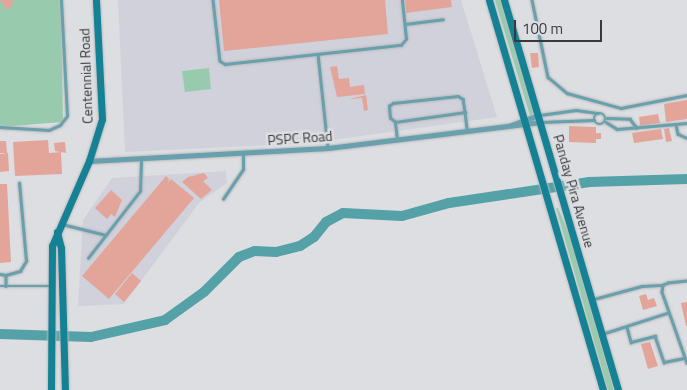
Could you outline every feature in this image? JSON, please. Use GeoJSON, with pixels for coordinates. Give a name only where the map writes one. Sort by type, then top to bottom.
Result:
{"type":"FeatureCollection","features":[{"type":"Feature","properties":{"kind":"main road","name":"Centennial Road"},"geometry":{"type":"LineString","coordinates":[[51,390],[52,246],[89,161],[102,120],[96,0]]}},
{"type":"Feature","properties":{"kind":"main road","name":"Panday Pira Avenue"},"geometry":{"type":"LineString","coordinates":[[489,0],[603,390]]}},
{"type":"Feature","properties":{"kind":"main road","name":"Panday Pira Avenue"},"geometry":{"type":"LineString","coordinates":[[504,0],[618,390]]}},
{"type":"Feature","properties":{"kind":"main road"},"geometry":{"type":"LineString","coordinates":[[57,232],[61,248],[65,390]]}},
{"type":"Feature","properties":{"kind":"street","name":"PSPC Road"},"geometry":{"type":"LineString","coordinates":[[89,161],[328,148],[511,125],[539,118]]}},
{"type":"Feature","properties":{"kind":"lane"},"geometry":{"type":"LineString","coordinates":[[0,128],[49,130],[60,125],[67,116],[61,0]]}},
{"type":"Feature","properties":{"kind":"lane"},"geometry":{"type":"LineString","coordinates":[[212,0],[222,63],[401,45],[406,40],[402,0]]}},
{"type":"Feature","properties":{"kind":"lane"},"geometry":{"type":"LineString","coordinates":[[532,0],[548,77],[567,93],[621,108],[687,95]]}},
{"type":"Feature","properties":{"kind":"lane"},"geometry":{"type":"LineString","coordinates":[[405,24],[442,19]]}},
{"type":"Feature","properties":{"kind":"lane"},"geometry":{"type":"LineString","coordinates":[[318,54],[328,148]]}},
{"type":"Feature","properties":{"kind":"lane"},"geometry":{"type":"LineString","coordinates":[[465,112],[395,122],[390,118],[389,106],[393,103],[458,96],[463,99],[465,112],[467,130]]}},
{"type":"Feature","properties":{"kind":"lane"},"geometry":{"type":"LineString","coordinates":[[539,118],[548,113],[576,110],[603,113],[607,118]]}},
{"type":"Feature","properties":{"kind":"lane"},"geometry":{"type":"LineString","coordinates":[[548,113],[549,121]]}},
{"type":"Feature","properties":{"kind":"lane"},"geometry":{"type":"LineString","coordinates":[[594,120],[598,113]]}},
{"type":"Feature","properties":{"kind":"lane"},"geometry":{"type":"LineString","coordinates":[[539,118],[549,121],[594,120],[600,125],[606,122],[607,118]]}},
{"type":"Feature","properties":{"kind":"lane"},"geometry":{"type":"LineString","coordinates":[[607,118],[630,118],[637,128]]}},
{"type":"Feature","properties":{"kind":"lane"},"geometry":{"type":"LineString","coordinates":[[395,122],[396,139]]}},
{"type":"Feature","properties":{"kind":"lane"},"geometry":{"type":"LineString","coordinates":[[606,122],[617,129],[687,123]]}},
{"type":"Feature","properties":{"kind":"lane"},"geometry":{"type":"LineString","coordinates":[[676,124],[678,134],[687,138]]}},
{"type":"Feature","properties":{"kind":"lane"},"geometry":{"type":"LineString","coordinates":[[223,199],[243,169],[243,153]]}},
{"type":"Feature","properties":{"kind":"lane"},"geometry":{"type":"LineString","coordinates":[[88,258],[140,191],[141,158]]}},
{"type":"Feature","properties":{"kind":"lane"},"geometry":{"type":"LineString","coordinates":[[0,274],[20,271],[26,261],[19,183]]}},
{"type":"Feature","properties":{"kind":"lane"},"geometry":{"type":"LineString","coordinates":[[61,224],[106,235]]}},
{"type":"Feature","properties":{"kind":"lane"},"geometry":{"type":"LineString","coordinates":[[6,274],[6,286]]}},
{"type":"Feature","properties":{"kind":"lane"},"geometry":{"type":"LineString","coordinates":[[592,299],[642,286],[687,281]]}},
{"type":"Feature","properties":{"kind":"lane"},"geometry":{"type":"LineString","coordinates":[[663,285],[667,313],[687,363]]}},
{"type":"Feature","properties":{"kind":"lane"},"geometry":{"type":"LineString","coordinates":[[0,286],[51,286]]}},
{"type":"Feature","properties":{"kind":"lane"},"geometry":{"type":"LineString","coordinates":[[601,334],[667,313]]}},
{"type":"Feature","properties":{"kind":"lane"},"geometry":{"type":"LineString","coordinates":[[627,327],[631,342],[655,336],[664,362],[684,358]]}},
{"type":"Feature","properties":{"kind":"shaded area"},"geometry":{"type":"Polygon","coordinates":[[[118,0],[461,0],[497,117],[311,143],[125,152],[118,0]]]}},
{"type":"Feature","properties":{"kind":"shaded area"},"geometry":{"type":"Polygon","coordinates":[[[226,171],[227,183],[199,203],[124,304],[78,306],[83,220],[112,178],[226,171]]]}},
{"type":"Feature","properties":{"kind":"green space"},"geometry":{"type":"Polygon","coordinates":[[[0,0],[61,0],[63,122],[0,127],[0,0]]]}},
{"type":"Feature","properties":{"kind":"green space"},"geometry":{"type":"Polygon","coordinates":[[[495,0],[502,0],[534,113],[530,116],[495,0]]]}},
{"type":"Feature","properties":{"kind":"green space"},"geometry":{"type":"Polygon","coordinates":[[[209,68],[211,89],[185,92],[182,71],[209,68]]]}},
{"type":"Feature","properties":{"kind":"green space"},"geometry":{"type":"Polygon","coordinates":[[[556,208],[558,208],[570,236],[614,390],[608,390],[556,208]]]}},
{"type":"Feature","properties":{"kind":"building"},"geometry":{"type":"Polygon","coordinates":[[[0,0],[11,0],[14,3],[7,10],[0,0]]]}},
{"type":"Feature","properties":{"kind":"building"},"geometry":{"type":"Polygon","coordinates":[[[219,0],[385,0],[388,34],[224,51],[219,0]]]}},
{"type":"Feature","properties":{"kind":"building"},"geometry":{"type":"Polygon","coordinates":[[[405,0],[451,0],[452,7],[406,13],[405,0]]]}},
{"type":"Feature","properties":{"kind":"building"},"geometry":{"type":"Polygon","coordinates":[[[530,53],[538,53],[539,67],[532,68],[530,53]]]}},
{"type":"Feature","properties":{"kind":"building"},"geometry":{"type":"Polygon","coordinates":[[[337,66],[339,79],[349,78],[350,87],[364,85],[365,94],[337,97],[330,67],[337,66]]]}},
{"type":"Feature","properties":{"kind":"building"},"geometry":{"type":"Polygon","coordinates":[[[366,95],[368,110],[364,111],[362,98],[349,99],[366,95]]]}},
{"type":"Feature","properties":{"kind":"building"},"geometry":{"type":"Polygon","coordinates":[[[687,100],[687,119],[666,122],[664,104],[687,100]]]}},
{"type":"Feature","properties":{"kind":"building"},"geometry":{"type":"Polygon","coordinates":[[[658,114],[660,123],[640,126],[639,117],[658,114]]]}},
{"type":"Feature","properties":{"kind":"building"},"geometry":{"type":"Polygon","coordinates":[[[569,126],[596,127],[596,133],[601,133],[601,139],[596,139],[596,143],[569,142],[569,126]]]}},
{"type":"Feature","properties":{"kind":"building"},"geometry":{"type":"Polygon","coordinates":[[[669,128],[672,141],[666,142],[664,129],[669,128]]]}},
{"type":"Feature","properties":{"kind":"building"},"geometry":{"type":"Polygon","coordinates":[[[661,129],[663,139],[634,143],[632,133],[661,129]]]}},
{"type":"Feature","properties":{"kind":"building"},"geometry":{"type":"Polygon","coordinates":[[[48,140],[49,153],[61,152],[62,174],[15,176],[13,142],[48,140]]]}},
{"type":"Feature","properties":{"kind":"building"},"geometry":{"type":"Polygon","coordinates":[[[0,141],[6,141],[7,153],[0,153],[0,141]]]}},
{"type":"Feature","properties":{"kind":"building"},"geometry":{"type":"Polygon","coordinates":[[[65,142],[66,153],[55,151],[54,143],[65,142]]]}},
{"type":"Feature","properties":{"kind":"building"},"geometry":{"type":"Polygon","coordinates":[[[8,153],[9,171],[0,172],[0,154],[8,153]]]}},
{"type":"Feature","properties":{"kind":"building"},"geometry":{"type":"Polygon","coordinates":[[[204,173],[208,178],[203,181],[212,190],[201,199],[182,182],[188,177],[204,173]]]}},
{"type":"Feature","properties":{"kind":"building"},"geometry":{"type":"Polygon","coordinates":[[[166,176],[169,179],[168,183],[171,179],[194,198],[109,299],[82,276],[166,176]]]}},
{"type":"Feature","properties":{"kind":"building"},"geometry":{"type":"Polygon","coordinates":[[[0,184],[7,184],[11,262],[0,263],[0,184]]]}},
{"type":"Feature","properties":{"kind":"building"},"geometry":{"type":"Polygon","coordinates":[[[111,190],[122,200],[115,217],[111,214],[107,219],[95,208],[111,190]]]}},
{"type":"Feature","properties":{"kind":"building"},"geometry":{"type":"Polygon","coordinates":[[[132,273],[141,281],[124,302],[115,294],[132,273]]]}},
{"type":"Feature","properties":{"kind":"building"},"geometry":{"type":"Polygon","coordinates":[[[646,294],[648,300],[654,298],[657,306],[643,310],[639,296],[646,294]]]}},
{"type":"Feature","properties":{"kind":"building"},"geometry":{"type":"Polygon","coordinates":[[[687,302],[687,326],[686,326],[681,303],[687,302]]]}},
{"type":"Feature","properties":{"kind":"building"},"geometry":{"type":"Polygon","coordinates":[[[650,342],[658,366],[648,369],[641,344],[650,342]]]}},
{"type":"Feature","properties":{"kind":"waterway"},"geometry":{"type":"LineString","coordinates":[[0,334],[91,337],[165,320],[204,292],[239,257],[255,251],[276,252],[300,246],[314,237],[326,222],[343,213],[402,216],[449,203],[589,182],[687,179]]}}]}
